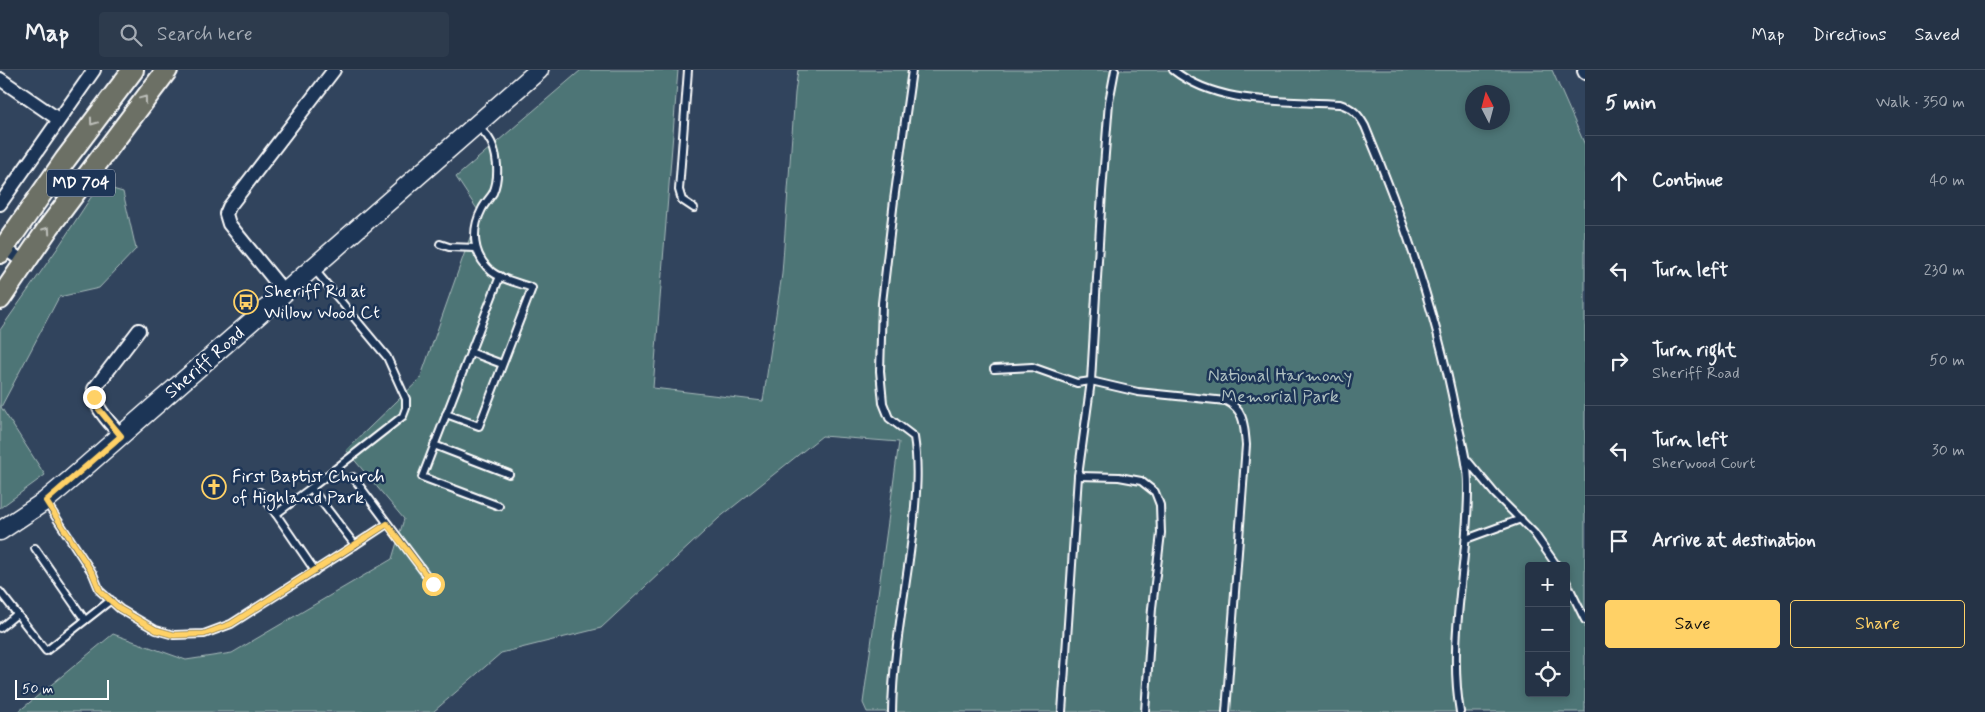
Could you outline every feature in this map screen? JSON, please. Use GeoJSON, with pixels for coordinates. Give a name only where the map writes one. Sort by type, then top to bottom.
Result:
{"type":"FeatureCollection","features":[{"type":"Feature","properties":{"kind":"main road","name":"MD 704"},"geometry":{"type":"LineString","coordinates":[[1,248],[133,70]]}},
{"type":"Feature","properties":{"kind":"main road","name":"MD 704"},"geometry":{"type":"LineString","coordinates":[[0,299],[60,213],[167,70]]}},
{"type":"Feature","properties":{"kind":"main road","name":"Sheriff Road"},"geometry":{"type":"LineString","coordinates":[[0,530],[46,501],[314,269],[539,70]]}},
{"type":"Feature","properties":{"kind":"street"},"geometry":{"type":"LineString","coordinates":[[0,204],[94,70]]}},
{"type":"Feature","properties":{"kind":"street"},"geometry":{"type":"LineString","coordinates":[[285,293],[229,224],[226,214],[229,207],[334,70]]}},
{"type":"Feature","properties":{"kind":"street"},"geometry":{"type":"LineString","coordinates":[[0,79],[58,119]]}},
{"type":"Feature","properties":{"kind":"street"},"geometry":{"type":"LineString","coordinates":[[1,248],[25,263]]}},
{"type":"Feature","properties":{"kind":"street"},"geometry":{"type":"LineString","coordinates":[[121,436],[98,408],[94,389],[139,330]]}},
{"type":"Feature","properties":{"kind":"lane"},"geometry":{"type":"LineString","coordinates":[[688,70],[679,190],[682,200],[694,208]]}},
{"type":"Feature","properties":{"kind":"lane"},"geometry":{"type":"LineString","coordinates":[[892,712],[892,678],[911,543],[917,481],[917,455],[914,437],[889,418],[883,403],[880,339],[882,303],[893,209],[912,70]]}},
{"type":"Feature","properties":{"kind":"lane"},"geometry":{"type":"LineString","coordinates":[[1062,712],[1078,476],[1091,381],[1102,192],[1109,102],[1115,70]]}},
{"type":"Feature","properties":{"kind":"lane"},"geometry":{"type":"LineString","coordinates":[[1173,70],[1192,82],[1226,95],[1250,99],[1340,104],[1348,106],[1360,116],[1396,202],[1418,268],[1447,370],[1464,455],[1468,485],[1466,539],[1456,662],[1460,712]]}},
{"type":"Feature","properties":{"kind":"lane"},"geometry":{"type":"LineString","coordinates":[[446,414],[478,426],[532,288],[492,272],[476,248],[477,222],[483,207],[492,194],[497,180],[495,150],[488,136],[477,126]]}},
{"type":"Feature","properties":{"kind":"lane"},"geometry":{"type":"LineString","coordinates":[[440,244],[456,248],[476,248]]}},
{"type":"Feature","properties":{"kind":"lane"},"geometry":{"type":"LineString","coordinates":[[276,514],[403,416],[406,408],[406,399],[387,357],[314,269]]}},
{"type":"Feature","properties":{"kind":"lane"},"geometry":{"type":"LineString","coordinates":[[499,506],[422,477],[500,276]]}},
{"type":"Feature","properties":{"kind":"lane"},"geometry":{"type":"LineString","coordinates":[[470,352],[502,364]]}},
{"type":"Feature","properties":{"kind":"lane"},"geometry":{"type":"LineString","coordinates":[[994,369],[1032,367],[1077,383],[1091,381],[1138,392],[1226,401],[1234,404],[1240,410],[1246,445],[1226,712]]}},
{"type":"Feature","properties":{"kind":"lane"},"geometry":{"type":"LineString","coordinates":[[434,445],[509,474]]}},
{"type":"Feature","properties":{"kind":"lane"},"geometry":{"type":"LineString","coordinates":[[1464,455],[1484,482],[1544,545],[1555,562]]}},
{"type":"Feature","properties":{"kind":"lane"},"geometry":{"type":"LineString","coordinates":[[1078,476],[1119,477],[1141,481],[1155,492],[1160,505],[1161,533],[1152,608],[1145,712]]}},
{"type":"Feature","properties":{"kind":"lane"},"geometry":{"type":"LineString","coordinates":[[353,477],[433,584]]}},
{"type":"Feature","properties":{"kind":"lane"},"geometry":{"type":"LineString","coordinates":[[311,488],[355,545]]}},
{"type":"Feature","properties":{"kind":"lane"},"geometry":{"type":"LineString","coordinates":[[260,492],[315,571]]}},
{"type":"Feature","properties":{"kind":"lane"},"geometry":{"type":"LineString","coordinates":[[46,501],[93,574],[100,591],[120,609],[156,630],[174,635],[204,634],[231,624],[387,524]]}},
{"type":"Feature","properties":{"kind":"lane"},"geometry":{"type":"LineString","coordinates":[[1466,539],[1521,519]]}},
{"type":"Feature","properties":{"kind":"lane"},"geometry":{"type":"LineString","coordinates":[[35,548],[84,620]]}},
{"type":"Feature","properties":{"kind":"lane"},"geometry":{"type":"LineString","coordinates":[[1570,589],[1585,620]]}},
{"type":"Feature","properties":{"kind":"lane"},"geometry":{"type":"LineString","coordinates":[[0,592],[46,650],[111,600]]}},
{"type":"Feature","properties":{"kind":"lane"},"geometry":{"type":"LineString","coordinates":[[0,628],[17,614]]}},
{"type":"Feature","properties":{"kind":"green space","name":"National Harmony Memorial Park"},"geometry":{"type":"Polygon","coordinates":[[[581,70],[678,70],[653,388],[763,401],[782,274],[798,70],[1552,70],[1585,145],[1585,712],[867,712],[863,703],[899,442],[822,436],[719,518],[601,628],[501,653],[433,712],[18,712],[113,634],[186,660],[232,653],[392,559],[404,519],[346,450],[420,379],[479,212],[456,177],[581,70]]]}},
{"type":"Feature","properties":{"kind":"green space"},"geometry":{"type":"Polygon","coordinates":[[[99,185],[123,192],[136,249],[99,288],[59,297],[1,407],[45,475],[0,508],[0,330],[99,185]]]}},
{"type":"Feature","properties":{"kind":"place","name":"Sheriff Rd at Willow Wood Ct"},"geometry":{"type":"Point","coordinates":[246,302]}},
{"type":"Feature","properties":{"kind":"place","name":"First Baptist Church of Highland Park"},"geometry":{"type":"Point","coordinates":[214,487]}},
{"type":"Feature","properties":{"kind":"route"},"geometry":{"type":"LineString","coordinates":[[94,397],[98,408],[121,436],[46,501],[93,574],[100,591],[120,609],[156,630],[174,635],[204,634],[231,624],[387,524],[433,584]]}}]}
